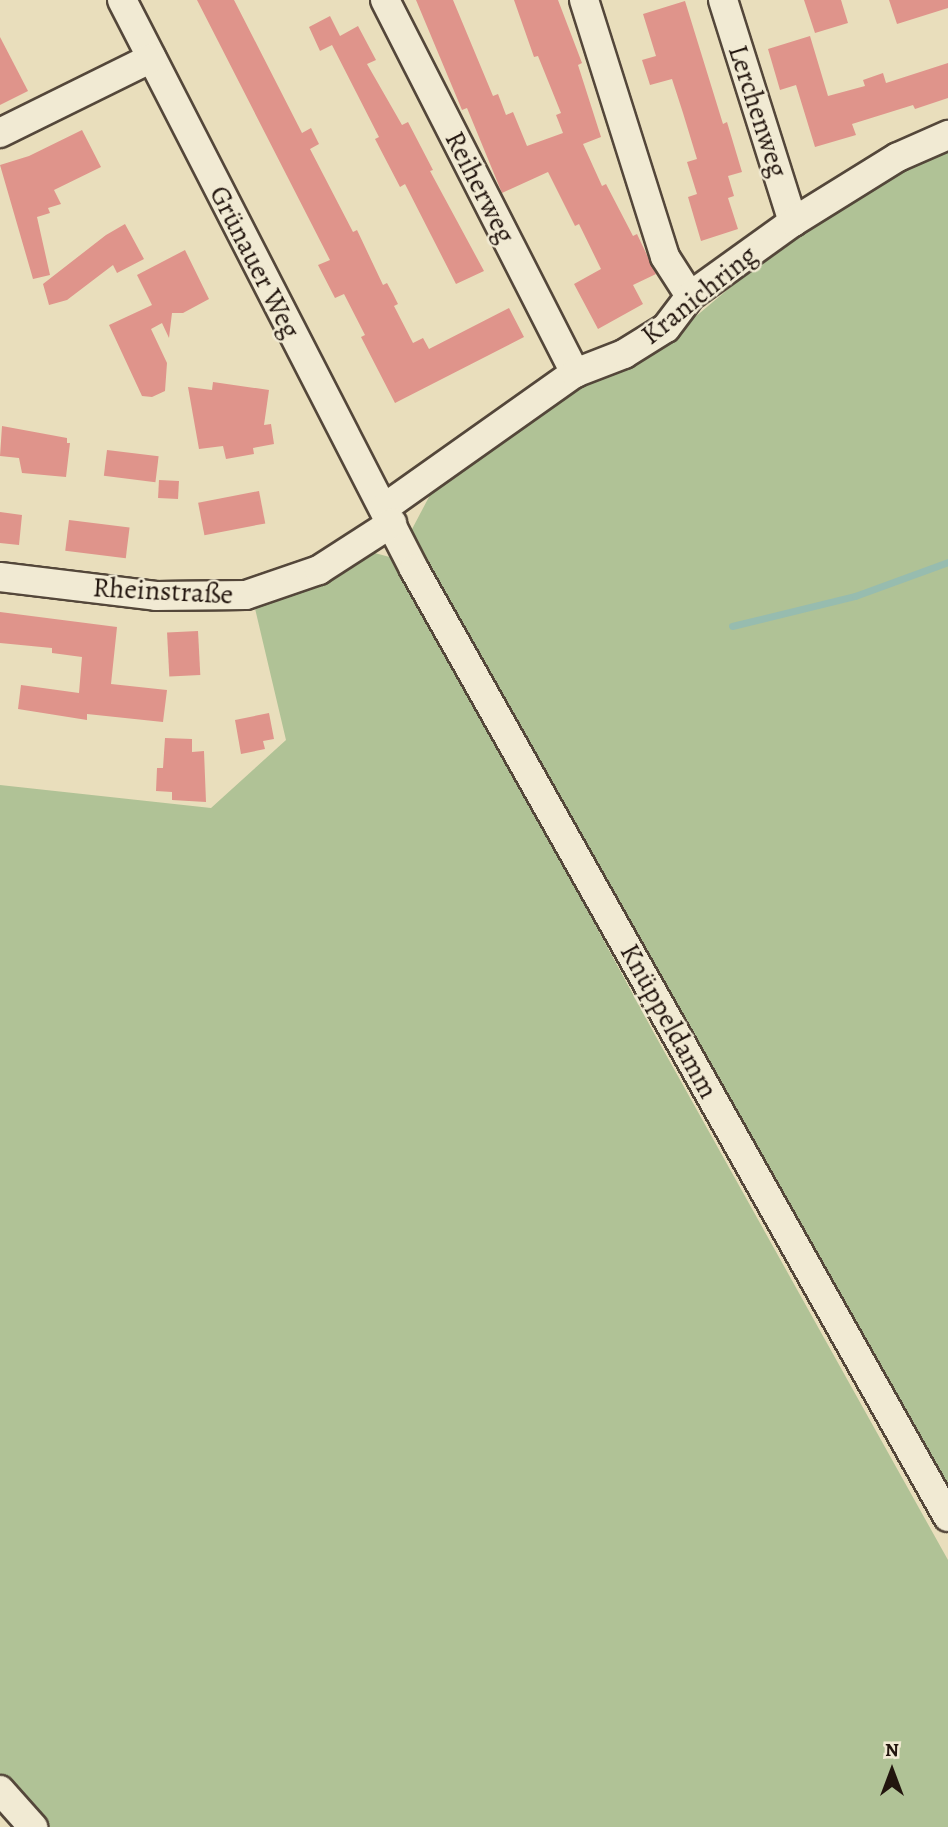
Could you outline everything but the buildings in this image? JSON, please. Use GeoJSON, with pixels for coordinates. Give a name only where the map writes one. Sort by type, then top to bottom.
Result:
{"type":"FeatureCollection","features":[{"type":"Feature","properties":{"kind":"street","name":"Grünauer Weg"},"geometry":{"type":"LineString","coordinates":[[122,0],[278,309],[388,516]]}},
{"type":"Feature","properties":{"kind":"street","name":"Reiherweg"},"geometry":{"type":"LineString","coordinates":[[385,0],[575,373]]}},
{"type":"Feature","properties":{"kind":"street"},"geometry":{"type":"LineString","coordinates":[[584,0],[664,257],[690,296]]}},
{"type":"Feature","properties":{"kind":"street","name":"Lerchenweg"},"geometry":{"type":"LineString","coordinates":[[723,0],[793,222]]}},
{"type":"Feature","properties":{"kind":"street"},"geometry":{"type":"LineString","coordinates":[[0,132],[152,58]]}},
{"type":"Feature","properties":{"kind":"street","name":"Kranichring"},"geometry":{"type":"LineString","coordinates":[[388,516],[575,373],[624,354],[666,328],[690,296],[793,222],[898,157],[948,135]]}},
{"type":"Feature","properties":{"kind":"street","name":"Rheinstraße"},"geometry":{"type":"LineString","coordinates":[[0,577],[156,596],[246,595],[319,570],[388,516]]}},
{"type":"Feature","properties":{"kind":"street","name":"Knüppeldamm"},"geometry":{"type":"LineString","coordinates":[[388,516],[414,569],[948,1517]]}},
{"type":"Feature","properties":{"kind":"street"},"geometry":{"type":"LineString","coordinates":[[0,1790],[33,1827]]}},
{"type":"Feature","properties":{"kind":"green space"},"geometry":{"type":"Polygon","coordinates":[[[948,149],[948,1488],[411,531],[430,495],[571,393],[630,366],[675,334],[759,263],[907,165],[948,149]]]}},
{"type":"Feature","properties":{"kind":"green space"},"geometry":{"type":"Polygon","coordinates":[[[371,552],[397,559],[655,1035],[948,1560],[948,1827],[47,1827],[0,1778],[0,785],[211,808],[286,740],[253,600],[371,552]]]}},
{"type":"Feature","properties":{"kind":"waterway"},"geometry":{"type":"LineString","coordinates":[[732,626],[855,596],[948,562]]}}]}
